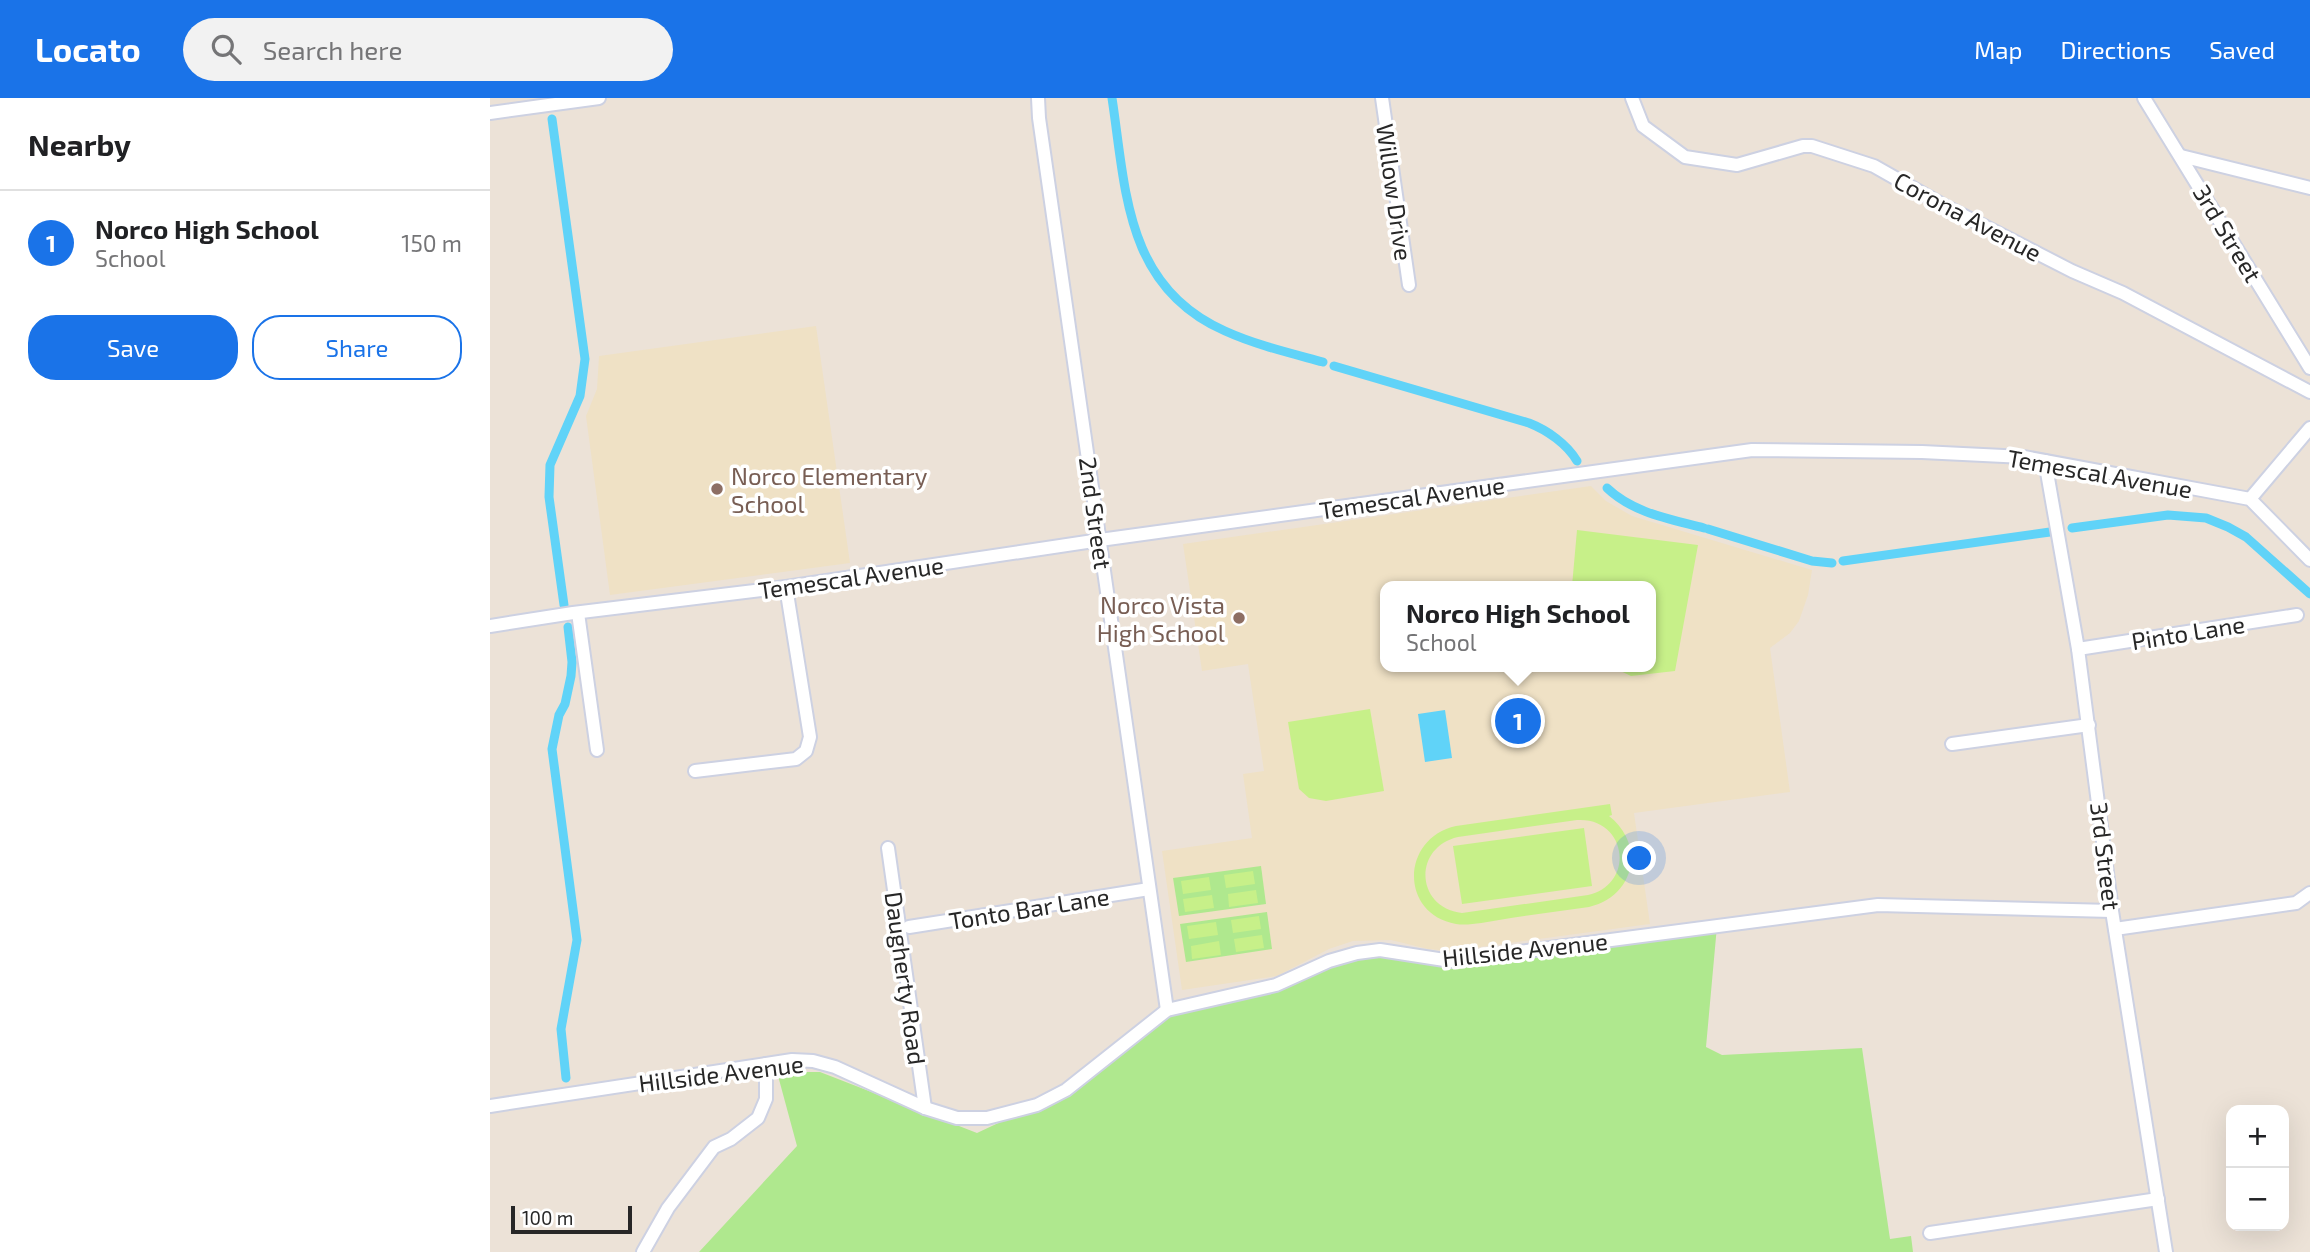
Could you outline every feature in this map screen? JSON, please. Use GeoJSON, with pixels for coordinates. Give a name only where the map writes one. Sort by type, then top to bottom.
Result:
{"type":"FeatureCollection","features":[{"type":"Feature","properties":{"kind":"street"},"geometry":{"type":"LineString","coordinates":[[490,113],[599,98]]}},
{"type":"Feature","properties":{"kind":"street","name":"2nd Street"},"geometry":{"type":"LineString","coordinates":[[1038,98],[1167,1010]]}},
{"type":"Feature","properties":{"kind":"street","name":"Willow Drive"},"geometry":{"type":"LineString","coordinates":[[1382,98],[1409,285]]}},
{"type":"Feature","properties":{"kind":"street","name":"Corona Avenue"},"geometry":{"type":"LineString","coordinates":[[1632,98],[1643,127],[1685,158],[1737,165],[1803,146],[1812,146],[1874,166],[1941,204],[2072,271],[2123,293],[2310,392]]}},
{"type":"Feature","properties":{"kind":"street","name":"3rd Street"},"geometry":{"type":"LineString","coordinates":[[2144,98],[2310,368]]}},
{"type":"Feature","properties":{"kind":"street"},"geometry":{"type":"LineString","coordinates":[[2181,156],[2310,188]]}},
{"type":"Feature","properties":{"kind":"street"},"geometry":{"type":"LineString","coordinates":[[2310,428],[2250,499],[2310,560]]}},
{"type":"Feature","properties":{"kind":"street","name":"Temescal Avenue"},"geometry":{"type":"LineString","coordinates":[[490,626],[786,587],[1100,540],[1752,450],[2024,457],[2250,499]]}},
{"type":"Feature","properties":{"kind":"street","name":"3rd Street"},"geometry":{"type":"LineString","coordinates":[[2045,461],[2078,649],[2112,911],[2166,1252]]}},
{"type":"Feature","properties":{"kind":"street"},"geometry":{"type":"LineString","coordinates":[[695,771],[796,759],[806,751],[810,737],[786,587]]}},
{"type":"Feature","properties":{"kind":"street"},"geometry":{"type":"LineString","coordinates":[[578,613],[597,750]]}},
{"type":"Feature","properties":{"kind":"street","name":"Pinto Lane"},"geometry":{"type":"LineString","coordinates":[[2078,649],[2297,615]]}},
{"type":"Feature","properties":{"kind":"street"},"geometry":{"type":"LineString","coordinates":[[1952,744],[2089,725]]}},
{"type":"Feature","properties":{"kind":"street","name":"Daugherty Road"},"geometry":{"type":"LineString","coordinates":[[888,848],[925,1108]]}},
{"type":"Feature","properties":{"kind":"street","name":"Tonto Bar Lane"},"geometry":{"type":"LineString","coordinates":[[909,927],[1149,889]]}},
{"type":"Feature","properties":{"kind":"street"},"geometry":{"type":"LineString","coordinates":[[2115,929],[2296,903],[2310,893]]}},
{"type":"Feature","properties":{"kind":"street","name":"Hillside Avenue"},"geometry":{"type":"LineString","coordinates":[[490,1106],[792,1060],[813,1061],[835,1067],[925,1108],[957,1118],[987,1118],[1037,1105],[1066,1090],[1167,1010],[1276,985],[1329,961],[1357,953],[1380,950],[1451,961],[1878,905],[2112,911]]}},
{"type":"Feature","properties":{"kind":"street"},"geometry":{"type":"LineString","coordinates":[[643,1252],[668,1208],[714,1147],[731,1139],[758,1118],[765,1099],[766,1064]]}},
{"type":"Feature","properties":{"kind":"street"},"geometry":{"type":"LineString","coordinates":[[1930,1233],[2158,1199]]}},
{"type":"Feature","properties":{"kind":"shaded area","name":"Norco Elementary School"},"geometry":{"type":"Polygon","coordinates":[[[816,326],[850,563],[610,595],[586,416],[597,389],[599,356],[816,326]]]}},
{"type":"Feature","properties":{"kind":"shaded area"},"geometry":{"type":"Polygon","coordinates":[[[1591,486],[1606,501],[1632,516],[1812,570],[1808,595],[1799,621],[1790,633],[1770,648],[1790,792],[1634,813],[1650,924],[1450,951],[1391,940],[1353,941],[1329,949],[1277,976],[1182,990],[1162,851],[1252,838],[1243,774],[1264,771],[1248,664],[1202,671],[1183,544],[1591,486]]]}},
{"type":"Feature","properties":{"kind":"green space"},"geometry":{"type":"Polygon","coordinates":[[[1577,530],[1698,545],[1675,671],[1631,676],[1623,672],[1656,672],[1656,581],[1572,581],[1577,530]]]}},
{"type":"Feature","properties":{"kind":"green space"},"geometry":{"type":"Polygon","coordinates":[[[1370,709],[1384,791],[1326,801],[1309,798],[1299,789],[1288,722],[1370,709]]]}},
{"type":"Feature","properties":{"kind":"green space"},"geometry":{"type":"Polygon","coordinates":[[[1610,804],[1612,815],[1609,816],[1621,828],[1628,841],[1630,868],[1617,892],[1605,901],[1589,907],[1477,924],[1456,924],[1437,917],[1424,906],[1416,892],[1414,876],[1417,860],[1425,845],[1438,833],[1456,826],[1610,804]],[[1577,820],[1458,837],[1443,843],[1433,853],[1427,865],[1428,890],[1435,901],[1447,909],[1462,913],[1588,895],[1603,888],[1614,878],[1619,866],[1619,852],[1615,840],[1607,829],[1594,822],[1577,820]]]}},
{"type":"Feature","properties":{"kind":"green space"},"geometry":{"type":"Polygon","coordinates":[[[1584,828],[1592,886],[1462,904],[1453,846],[1584,828]]]}},
{"type":"Feature","properties":{"kind":"green space"},"geometry":{"type":"Polygon","coordinates":[[[1261,866],[1266,904],[1179,916],[1173,878],[1261,866]]]}},
{"type":"Feature","properties":{"kind":"green space"},"geometry":{"type":"Polygon","coordinates":[[[1253,871],[1255,884],[1226,888],[1224,875],[1253,871]]]}},
{"type":"Feature","properties":{"kind":"green space"},"geometry":{"type":"Polygon","coordinates":[[[1209,877],[1211,890],[1183,894],[1181,881],[1209,877]]]}},
{"type":"Feature","properties":{"kind":"green space"},"geometry":{"type":"Polygon","coordinates":[[[1256,890],[1258,903],[1229,907],[1228,894],[1256,890]]]}},
{"type":"Feature","properties":{"kind":"green space"},"geometry":{"type":"Polygon","coordinates":[[[1212,895],[1214,908],[1185,912],[1183,899],[1212,895]]]}},
{"type":"Feature","properties":{"kind":"green space"},"geometry":{"type":"Polygon","coordinates":[[[1267,912],[1272,949],[1186,962],[1180,924],[1267,912]]]}},
{"type":"Feature","properties":{"kind":"green space"},"geometry":{"type":"Polygon","coordinates":[[[1259,916],[1261,929],[1233,933],[1231,920],[1259,916]]]}},
{"type":"Feature","properties":{"kind":"green space"},"geometry":{"type":"Polygon","coordinates":[[[1216,922],[1218,935],[1189,939],[1187,926],[1216,922]]]}},
{"type":"Feature","properties":{"kind":"green space"},"geometry":{"type":"Polygon","coordinates":[[[1717,926],[1706,1047],[1722,1055],[1862,1048],[1890,1239],[1911,1236],[1913,1252],[699,1252],[797,1146],[777,1072],[820,1072],[977,1133],[1037,1105],[1167,1010],[1276,985],[1357,953],[1451,961],[1717,926]]]}},
{"type":"Feature","properties":{"kind":"green space"},"geometry":{"type":"Polygon","coordinates":[[[1262,935],[1264,948],[1236,952],[1234,939],[1262,935]]]}},
{"type":"Feature","properties":{"kind":"green space"},"geometry":{"type":"Polygon","coordinates":[[[1219,941],[1221,955],[1192,959],[1191,946],[1219,941]]]}},
{"type":"Feature","properties":{"kind":"water"},"geometry":{"type":"Polygon","coordinates":[[[1445,710],[1452,758],[1425,762],[1418,714],[1445,710]]]}},
{"type":"Feature","properties":{"kind":"waterway"},"geometry":{"type":"LineString","coordinates":[[1112,98],[1128,201],[1136,232],[1149,262],[1167,289],[1192,312],[1225,331],[1261,345],[1323,362]]}},
{"type":"Feature","properties":{"kind":"waterway"},"geometry":{"type":"LineString","coordinates":[[552,119],[585,359],[580,396],[550,465],[549,497],[564,605]]}},
{"type":"Feature","properties":{"kind":"waterway"},"geometry":{"type":"LineString","coordinates":[[1334,366],[1529,423],[1556,438],[1577,461]]}},
{"type":"Feature","properties":{"kind":"waterway"},"geometry":{"type":"LineString","coordinates":[[1607,488],[1617,497],[1640,509],[1704,528]]}},
{"type":"Feature","properties":{"kind":"waterway"},"geometry":{"type":"LineString","coordinates":[[2072,528],[2168,515],[2206,518],[2246,537],[2310,594]]}},
{"type":"Feature","properties":{"kind":"waterway"},"geometry":{"type":"LineString","coordinates":[[1708,529],[1812,561],[1832,563]]}},
{"type":"Feature","properties":{"kind":"waterway"},"geometry":{"type":"LineString","coordinates":[[1843,561],[2050,532]]}},
{"type":"Feature","properties":{"kind":"waterway"},"geometry":{"type":"LineString","coordinates":[[566,1078],[561,1029],[577,940],[552,749],[571,676],[568,627]]}},
{"type":"Feature","properties":{"kind":"place","name":"Norco Elementary School"},"geometry":{"type":"Point","coordinates":[717,489]}},
{"type":"Feature","properties":{"kind":"place","name":"Norco Vista High School"},"geometry":{"type":"Point","coordinates":[1239,618]}},
{"type":"Feature","properties":{"kind":"place","name":"Norco High School"},"geometry":{"type":"Point","coordinates":[1518,721]}}]}
